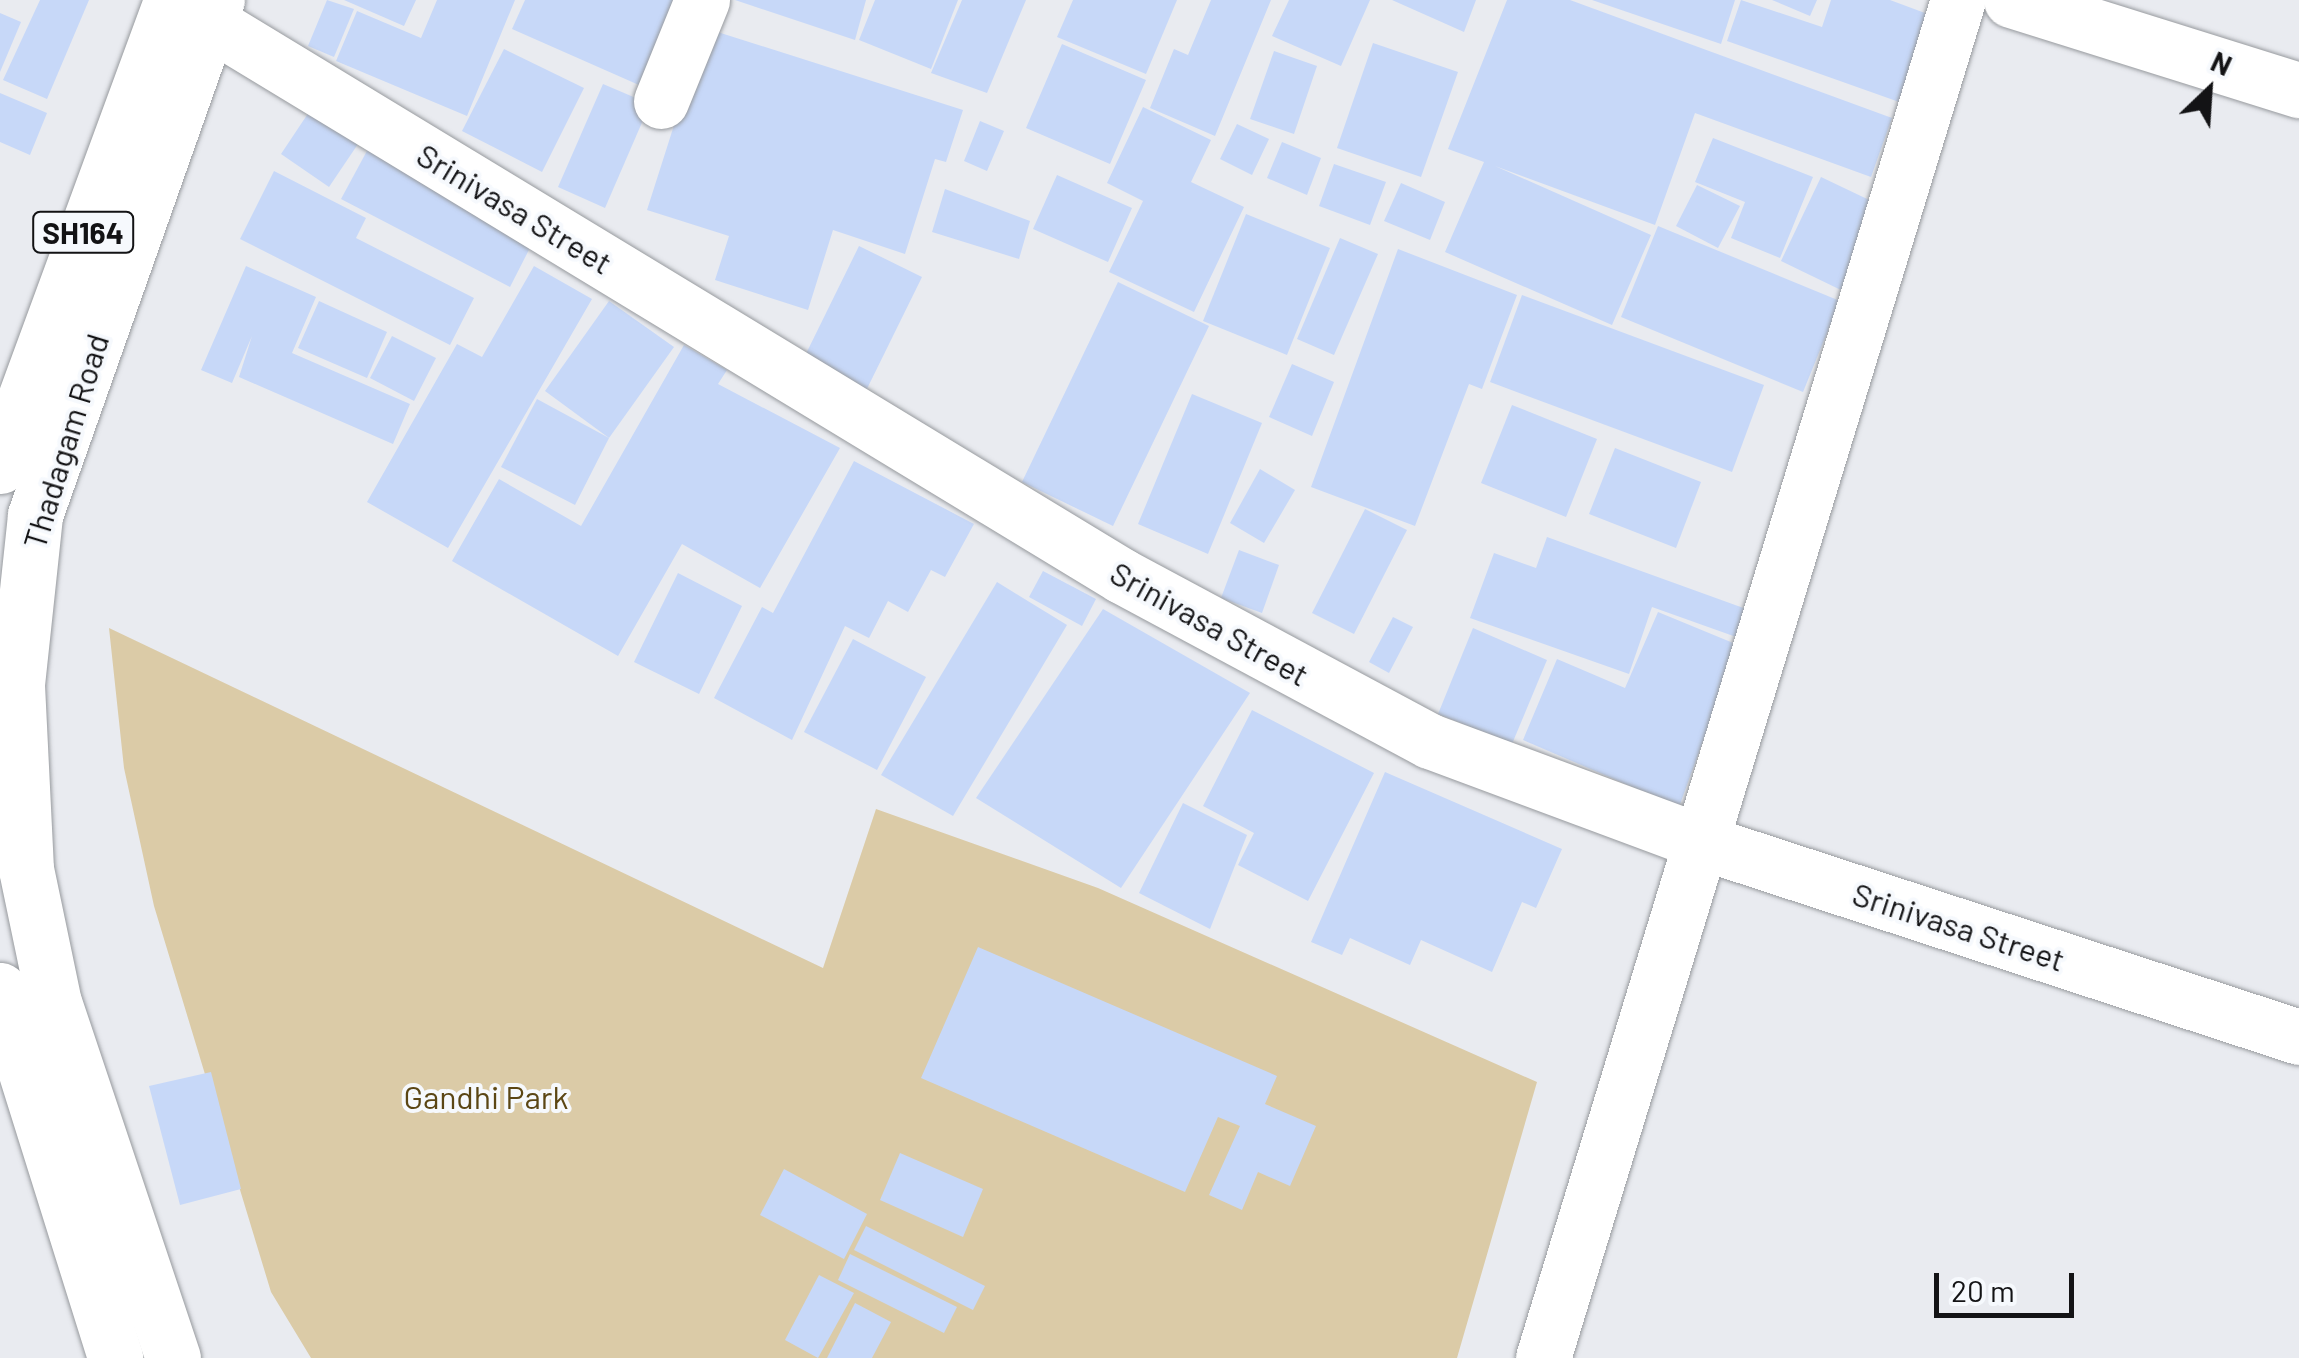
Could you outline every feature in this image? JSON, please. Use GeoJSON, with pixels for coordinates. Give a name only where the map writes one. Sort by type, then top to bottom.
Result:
{"type":"FeatureCollection","features":[{"type":"Feature","properties":{"kind":"street"},"geometry":{"type":"LineString","coordinates":[[662,100],[702,0]]}},
{"type":"Feature","properties":{"kind":"street"},"geometry":{"type":"LineString","coordinates":[[1543,1358],[1958,0]]}},
{"type":"Feature","properties":{"kind":"street"},"geometry":{"type":"LineString","coordinates":[[2012,0],[2299,90]]}},
{"type":"Feature","properties":{"kind":"street","name":"Srinivasa Street"},"geometry":{"type":"LineString","coordinates":[[199,8],[1122,576],[1430,741],[1699,841],[2299,1037]]}},
{"type":"Feature","properties":{"kind":"street","name":"Thadagam Road"},"geometry":{"type":"LineString","coordinates":[[0,466],[199,8]]}},
{"type":"Feature","properties":{"kind":"street","name":"Thadagam Road"},"geometry":{"type":"LineString","coordinates":[[173,1358],[54,1003],[26,868],[17,684],[35,515],[199,8]]}},
{"type":"Feature","properties":{"kind":"street"},"geometry":{"type":"LineString","coordinates":[[0,990],[109,1355]]}},
{"type":"Feature","properties":{"kind":"green space","name":"Gandhi Park"},"geometry":{"type":"Polygon","coordinates":[[[109,628],[823,968],[876,809],[1098,888],[1537,1082],[1457,1358],[311,1358],[271,1292],[154,906],[124,768],[109,628]]]}},
{"type":"Feature","properties":{"kind":"building"},"geometry":{"type":"Polygon","coordinates":[[[40,0],[89,0],[47,99],[3,80],[40,0]]]}},
{"type":"Feature","properties":{"kind":"building"},"geometry":{"type":"Polygon","coordinates":[[[327,0],[354,9],[334,57],[308,46],[327,0]]]}},
{"type":"Feature","properties":{"kind":"building"},"geometry":{"type":"Polygon","coordinates":[[[344,0],[416,0],[404,26],[344,0]]]}},
{"type":"Feature","properties":{"kind":"building"},"geometry":{"type":"Polygon","coordinates":[[[437,0],[515,0],[467,116],[336,61],[357,11],[421,38],[437,0]]]}},
{"type":"Feature","properties":{"kind":"building"},"geometry":{"type":"Polygon","coordinates":[[[525,0],[687,0],[648,89],[512,29],[525,0]]]}},
{"type":"Feature","properties":{"kind":"building"},"geometry":{"type":"Polygon","coordinates":[[[735,0],[866,0],[855,40],[735,0]]]}},
{"type":"Feature","properties":{"kind":"building"},"geometry":{"type":"Polygon","coordinates":[[[875,0],[958,0],[931,69],[859,40],[875,0]]]}},
{"type":"Feature","properties":{"kind":"building"},"geometry":{"type":"Polygon","coordinates":[[[962,0],[1026,0],[987,93],[931,73],[962,0]]]}},
{"type":"Feature","properties":{"kind":"building"},"geometry":{"type":"Polygon","coordinates":[[[1073,0],[1177,0],[1146,74],[1057,37],[1073,0]]]}},
{"type":"Feature","properties":{"kind":"building"},"geometry":{"type":"Polygon","coordinates":[[[1211,0],[1271,0],[1215,136],[1150,108],[1174,49],[1188,55],[1211,0]]]}},
{"type":"Feature","properties":{"kind":"building"},"geometry":{"type":"Polygon","coordinates":[[[1289,0],[1370,0],[1341,66],[1272,36],[1289,0]]]}},
{"type":"Feature","properties":{"kind":"building"},"geometry":{"type":"Polygon","coordinates":[[[1392,0],[1476,0],[1464,32],[1392,0]]]}},
{"type":"Feature","properties":{"kind":"building"},"geometry":{"type":"Polygon","coordinates":[[[1507,0],[1570,0],[1892,118],[1871,177],[1695,113],[1655,225],[1495,166],[1651,235],[1612,325],[1445,252],[1484,162],[1448,149],[1507,0]]]}},
{"type":"Feature","properties":{"kind":"building"},"geometry":{"type":"Polygon","coordinates":[[[1592,0],[1735,0],[1721,44],[1592,0]]]}},
{"type":"Feature","properties":{"kind":"building"},"geometry":{"type":"Polygon","coordinates":[[[1741,0],[1822,27],[1831,0],[1890,0],[1933,16],[1902,103],[1727,41],[1741,0]]]}},
{"type":"Feature","properties":{"kind":"building"},"geometry":{"type":"Polygon","coordinates":[[[1772,0],[1817,0],[1810,16],[1772,0]]]}},
{"type":"Feature","properties":{"kind":"building"},"geometry":{"type":"Polygon","coordinates":[[[0,13],[21,22],[0,72],[0,13]]]}},
{"type":"Feature","properties":{"kind":"building"},"geometry":{"type":"Polygon","coordinates":[[[705,28],[963,110],[946,162],[935,159],[905,254],[833,230],[808,310],[715,280],[729,236],[647,210],[705,28]]]}},
{"type":"Feature","properties":{"kind":"building"},"geometry":{"type":"Polygon","coordinates":[[[1373,43],[1458,72],[1421,177],[1337,148],[1373,43]]]}},
{"type":"Feature","properties":{"kind":"building"},"geometry":{"type":"Polygon","coordinates":[[[1062,44],[1146,80],[1110,164],[1026,128],[1062,44]]]}},
{"type":"Feature","properties":{"kind":"building"},"geometry":{"type":"Polygon","coordinates":[[[504,49],[584,88],[542,172],[462,131],[504,49]]]}},
{"type":"Feature","properties":{"kind":"building"},"geometry":{"type":"Polygon","coordinates":[[[1274,51],[1317,66],[1294,134],[1250,119],[1274,51]]]}},
{"type":"Feature","properties":{"kind":"building"},"geometry":{"type":"Polygon","coordinates":[[[603,84],[650,104],[605,208],[558,187],[603,84]]]}},
{"type":"Feature","properties":{"kind":"building"},"geometry":{"type":"Polygon","coordinates":[[[0,93],[47,113],[30,155],[0,142],[0,93]]]}},
{"type":"Feature","properties":{"kind":"building"},"geometry":{"type":"Polygon","coordinates":[[[1143,107],[1211,140],[1191,182],[1244,207],[1194,312],[1109,272],[1143,201],[1107,183],[1143,107]]]}},
{"type":"Feature","properties":{"kind":"building"},"geometry":{"type":"Polygon","coordinates":[[[309,112],[358,144],[329,187],[281,154],[309,112]]]}},
{"type":"Feature","properties":{"kind":"building"},"geometry":{"type":"Polygon","coordinates":[[[980,121],[1004,131],[987,171],[964,161],[980,121]]]}},
{"type":"Feature","properties":{"kind":"building"},"geometry":{"type":"Polygon","coordinates":[[[1237,124],[1269,139],[1252,175],[1220,159],[1237,124]]]}},
{"type":"Feature","properties":{"kind":"building"},"geometry":{"type":"Polygon","coordinates":[[[1713,138],[1813,177],[1780,258],[1731,238],[1745,202],[1695,182],[1713,138]]]}},
{"type":"Feature","properties":{"kind":"building"},"geometry":{"type":"Polygon","coordinates":[[[1282,142],[1321,158],[1307,195],[1267,178],[1282,142]]]}},
{"type":"Feature","properties":{"kind":"building"},"geometry":{"type":"Polygon","coordinates":[[[368,149],[536,236],[510,287],[341,199],[368,149]]]}},
{"type":"Feature","properties":{"kind":"building"},"geometry":{"type":"Polygon","coordinates":[[[1334,164],[1386,182],[1370,225],[1319,206],[1334,164]]]}},
{"type":"Feature","properties":{"kind":"building"},"geometry":{"type":"Polygon","coordinates":[[[274,171],[366,218],[356,238],[474,298],[450,345],[240,239],[274,171]]]}},
{"type":"Feature","properties":{"kind":"building"},"geometry":{"type":"Polygon","coordinates":[[[1057,175],[1132,208],[1108,262],[1033,229],[1057,175]]]}},
{"type":"Feature","properties":{"kind":"building"},"geometry":{"type":"Polygon","coordinates":[[[1821,177],[1886,208],[1845,292],[1781,261],[1821,177]]]}},
{"type":"Feature","properties":{"kind":"building"},"geometry":{"type":"Polygon","coordinates":[[[1401,183],[1445,202],[1430,240],[1384,221],[1401,183]]]}},
{"type":"Feature","properties":{"kind":"building"},"geometry":{"type":"Polygon","coordinates":[[[1697,185],[1740,206],[1718,248],[1676,226],[1697,185]]]}},
{"type":"Feature","properties":{"kind":"building"},"geometry":{"type":"Polygon","coordinates":[[[945,189],[1030,221],[1019,259],[932,232],[945,189]]]}},
{"type":"Feature","properties":{"kind":"building"},"geometry":{"type":"Polygon","coordinates":[[[1246,214],[1330,248],[1287,355],[1203,321],[1246,214]]]}},
{"type":"Feature","properties":{"kind":"building"},"geometry":{"type":"Polygon","coordinates":[[[1658,226],[1840,301],[1803,392],[1621,317],[1658,226]]]}},
{"type":"Feature","properties":{"kind":"building"},"geometry":{"type":"Polygon","coordinates":[[[1340,238],[1378,254],[1334,355],[1297,339],[1340,238]]]}},
{"type":"Feature","properties":{"kind":"building"},"geometry":{"type":"Polygon","coordinates":[[[859,246],[922,277],[859,405],[796,374],[859,246]]]}},
{"type":"Feature","properties":{"kind":"building"},"geometry":{"type":"Polygon","coordinates":[[[1398,249],[1517,295],[1482,389],[1469,384],[1415,526],[1311,487],[1398,249]]]}},
{"type":"Feature","properties":{"kind":"building"},"geometry":{"type":"Polygon","coordinates":[[[246,266],[316,297],[292,353],[410,404],[393,444],[239,377],[252,336],[232,383],[201,370],[246,266]]]}},
{"type":"Feature","properties":{"kind":"building"},"geometry":{"type":"Polygon","coordinates":[[[534,266],[592,299],[448,548],[367,502],[457,344],[482,357],[534,266]]]}},
{"type":"Feature","properties":{"kind":"building"},"geometry":{"type":"Polygon","coordinates":[[[1118,282],[1209,326],[1113,526],[1022,482],[1118,282]]]}},
{"type":"Feature","properties":{"kind":"building"},"geometry":{"type":"Polygon","coordinates":[[[1522,295],[1764,385],[1732,472],[1490,382],[1522,295]]]}},
{"type":"Feature","properties":{"kind":"building"},"geometry":{"type":"Polygon","coordinates":[[[319,301],[387,332],[367,378],[298,348],[319,301]]]}},
{"type":"Feature","properties":{"kind":"building"},"geometry":{"type":"Polygon","coordinates":[[[609,301],[674,347],[609,438],[545,391],[609,301]]]}},
{"type":"Feature","properties":{"kind":"building"},"geometry":{"type":"Polygon","coordinates":[[[392,336],[436,358],[414,401],[370,378],[392,336]]]}},
{"type":"Feature","properties":{"kind":"building"},"geometry":{"type":"Polygon","coordinates":[[[684,345],[727,370],[718,384],[840,448],[760,588],[682,544],[618,656],[452,561],[499,479],[581,526],[684,345]]]}},
{"type":"Feature","properties":{"kind":"building"},"geometry":{"type":"Polygon","coordinates":[[[1292,364],[1334,382],[1312,436],[1269,417],[1292,364]]]}},
{"type":"Feature","properties":{"kind":"building"},"geometry":{"type":"Polygon","coordinates":[[[1192,394],[1262,423],[1208,554],[1138,524],[1192,394]]]}},
{"type":"Feature","properties":{"kind":"building"},"geometry":{"type":"Polygon","coordinates":[[[537,399],[609,438],[575,505],[501,467],[537,399]]]}},
{"type":"Feature","properties":{"kind":"building"},"geometry":{"type":"Polygon","coordinates":[[[1512,405],[1597,439],[1566,517],[1481,483],[1512,405]]]}},
{"type":"Feature","properties":{"kind":"building"},"geometry":{"type":"Polygon","coordinates":[[[1615,448],[1701,482],[1676,548],[1589,514],[1615,448]]]}},
{"type":"Feature","properties":{"kind":"building"},"geometry":{"type":"Polygon","coordinates":[[[854,461],[974,524],[945,577],[931,570],[908,612],[888,601],[869,638],[845,626],[792,740],[714,698],[762,607],[773,613],[854,461]]]}},
{"type":"Feature","properties":{"kind":"building"},"geometry":{"type":"Polygon","coordinates":[[[1260,469],[1295,490],[1264,543],[1230,523],[1260,469]]]}},
{"type":"Feature","properties":{"kind":"building"},"geometry":{"type":"Polygon","coordinates":[[[1365,509],[1407,530],[1354,634],[1312,613],[1365,509]]]}},
{"type":"Feature","properties":{"kind":"building"},"geometry":{"type":"Polygon","coordinates":[[[1547,537],[1749,610],[1739,638],[1652,607],[1629,674],[1470,618],[1494,553],[1536,568],[1547,537]]]}},
{"type":"Feature","properties":{"kind":"building"},"geometry":{"type":"Polygon","coordinates":[[[1239,550],[1279,565],[1262,613],[1221,598],[1239,550]]]}},
{"type":"Feature","properties":{"kind":"building"},"geometry":{"type":"Polygon","coordinates":[[[1043,571],[1096,599],[1082,626],[1029,597],[1043,571]]]}},
{"type":"Feature","properties":{"kind":"building"},"geometry":{"type":"Polygon","coordinates":[[[678,573],[742,606],[699,694],[634,662],[678,573]]]}},
{"type":"Feature","properties":{"kind":"building"},"geometry":{"type":"Polygon","coordinates":[[[997,582],[1067,625],[953,816],[881,775],[997,582]]]}},
{"type":"Feature","properties":{"kind":"building"},"geometry":{"type":"Polygon","coordinates":[[[1103,609],[1250,693],[1121,888],[976,798],[1103,609]]]}},
{"type":"Feature","properties":{"kind":"building"},"geometry":{"type":"Polygon","coordinates":[[[1658,612],[1738,645],[1679,807],[1523,740],[1557,659],[1625,688],[1658,612]]]}},
{"type":"Feature","properties":{"kind":"building"},"geometry":{"type":"Polygon","coordinates":[[[1393,617],[1413,627],[1389,673],[1369,662],[1393,617]]]}},
{"type":"Feature","properties":{"kind":"building"},"geometry":{"type":"Polygon","coordinates":[[[1473,628],[1547,660],[1512,744],[1438,714],[1473,628]]]}},
{"type":"Feature","properties":{"kind":"building"},"geometry":{"type":"Polygon","coordinates":[[[853,639],[926,677],[877,770],[804,732],[853,639]]]}},
{"type":"Feature","properties":{"kind":"building"},"geometry":{"type":"Polygon","coordinates":[[[1252,710],[1374,773],[1308,901],[1238,865],[1254,833],[1203,806],[1252,710]]]}},
{"type":"Feature","properties":{"kind":"building"},"geometry":{"type":"Polygon","coordinates":[[[1385,772],[1562,849],[1536,908],[1522,902],[1492,972],[1421,940],[1410,965],[1350,938],[1342,955],[1311,942],[1385,772]]]}},
{"type":"Feature","properties":{"kind":"building"},"geometry":{"type":"Polygon","coordinates":[[[1183,803],[1247,835],[1210,929],[1139,893],[1183,803]]]}},
{"type":"Feature","properties":{"kind":"building"},"geometry":{"type":"Polygon","coordinates":[[[978,947],[1277,1076],[1265,1104],[1316,1126],[1290,1186],[1258,1172],[1242,1210],[1209,1195],[1240,1126],[1218,1117],[1185,1192],[921,1078],[978,947]]]}},
{"type":"Feature","properties":{"kind":"building"},"geometry":{"type":"Polygon","coordinates":[[[211,1072],[241,1189],[180,1205],[149,1086],[211,1072]]]}},
{"type":"Feature","properties":{"kind":"building"},"geometry":{"type":"Polygon","coordinates":[[[900,1153],[983,1189],[963,1237],[880,1200],[900,1153]]]}},
{"type":"Feature","properties":{"kind":"building"},"geometry":{"type":"Polygon","coordinates":[[[784,1169],[867,1214],[844,1259],[760,1215],[784,1169]]]}},
{"type":"Feature","properties":{"kind":"building"},"geometry":{"type":"Polygon","coordinates":[[[866,1226],[985,1286],[973,1310],[854,1250],[866,1226]]]}},
{"type":"Feature","properties":{"kind":"building"},"geometry":{"type":"Polygon","coordinates":[[[850,1254],[957,1307],[944,1333],[838,1280],[850,1254]]]}},
{"type":"Feature","properties":{"kind":"building"},"geometry":{"type":"Polygon","coordinates":[[[819,1275],[854,1293],[818,1358],[785,1340],[819,1275]]]}},
{"type":"Feature","properties":{"kind":"building"},"geometry":{"type":"Polygon","coordinates":[[[855,1303],[891,1322],[872,1358],[827,1358],[855,1303]]]}}]}
